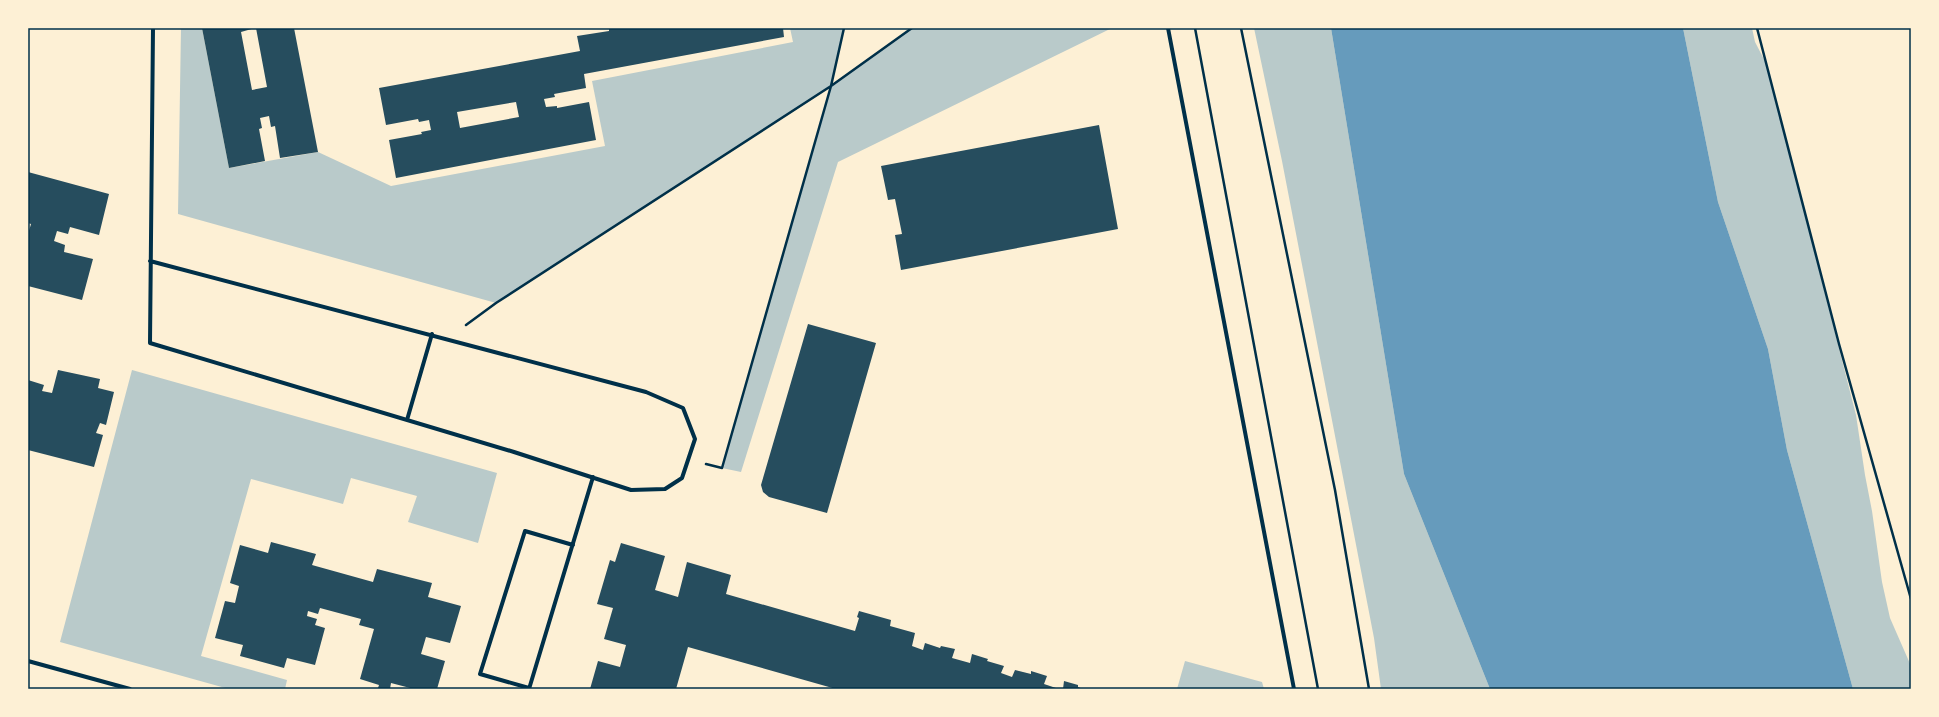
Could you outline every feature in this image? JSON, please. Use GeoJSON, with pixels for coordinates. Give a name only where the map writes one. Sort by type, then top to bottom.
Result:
{"type":"FeatureCollection","features":[{"type":"Feature","properties":{"kind":"street"},"geometry":{"type":"LineString","coordinates":[[150,261],[448,338],[646,392],[683,408],[695,440],[682,478],[665,489],[631,490],[407,420],[150,343],[150,261],[153,28]]}},
{"type":"Feature","properties":{"kind":"street"},"geometry":{"type":"LineString","coordinates":[[1168,28],[1294,689]]}},
{"type":"Feature","properties":{"kind":"street"},"geometry":{"type":"LineString","coordinates":[[407,420],[432,334]]}},
{"type":"Feature","properties":{"kind":"street"},"geometry":{"type":"LineString","coordinates":[[573,545],[525,531],[480,674],[529,689],[573,545],[593,477]]}},
{"type":"Feature","properties":{"kind":"street"},"geometry":{"type":"LineString","coordinates":[[28,661],[130,689]]}},
{"type":"Feature","properties":{"kind":"path"},"geometry":{"type":"LineString","coordinates":[[688,460],[722,468],[831,86],[844,28]]}},
{"type":"Feature","properties":{"kind":"path"},"geometry":{"type":"LineString","coordinates":[[448,338],[496,303],[831,86],[912,28]]}},
{"type":"Feature","properties":{"kind":"path"},"geometry":{"type":"LineString","coordinates":[[1195,28],[1318,689]]}},
{"type":"Feature","properties":{"kind":"path"},"geometry":{"type":"LineString","coordinates":[[1241,28],[1334,490],[1369,689]]}},
{"type":"Feature","properties":{"kind":"path"},"geometry":{"type":"LineString","coordinates":[[1757,28],[1839,344],[1911,599]]}},
{"type":"Feature","properties":{"kind":"shaded area"},"geometry":{"type":"Polygon","coordinates":[[[181,28],[202,28],[229,168],[318,152],[391,186],[605,146],[592,81],[793,42],[790,28],[844,28],[831,85],[912,28],[1112,28],[838,162],[741,472],[722,468],[831,87],[496,303],[178,214],[181,28]]]}},
{"type":"Feature","properties":{"kind":"shaded area"},"geometry":{"type":"Polygon","coordinates":[[[1254,28],[1331,28],[1404,474],[1490,689],[1381,689],[1374,638],[1282,161],[1254,28]]]}},
{"type":"Feature","properties":{"kind":"shaded area"},"geometry":{"type":"Polygon","coordinates":[[[1683,28],[1752,28],[1755,42],[1766,63],[1856,415],[1882,582],[1890,618],[1911,666],[1911,689],[1853,689],[1787,450],[1768,349],[1718,202],[1683,28]]]}},
{"type":"Feature","properties":{"kind":"shaded area"},"geometry":{"type":"Polygon","coordinates":[[[132,370],[497,473],[478,543],[408,522],[417,496],[351,478],[343,504],[251,479],[201,656],[287,680],[285,689],[229,689],[60,642],[132,370]]]}},
{"type":"Feature","properties":{"kind":"shaded area"},"geometry":{"type":"Polygon","coordinates":[[[1185,661],[1262,682],[1264,689],[1177,689],[1185,661]]]}},
{"type":"Feature","properties":{"kind":"water"},"geometry":{"type":"Polygon","coordinates":[[[1331,28],[1683,28],[1718,202],[1768,349],[1787,450],[1853,689],[1490,689],[1404,474],[1331,28]]]}},
{"type":"Feature","properties":{"kind":"building"},"geometry":{"type":"Polygon","coordinates":[[[202,28],[255,28],[241,32],[252,90],[267,87],[256,28],[294,28],[318,152],[280,158],[275,126],[271,127],[269,116],[260,118],[262,128],[259,129],[265,161],[229,168],[202,28]]]}},
{"type":"Feature","properties":{"kind":"building"},"geometry":{"type":"Polygon","coordinates":[[[609,28],[783,28],[784,37],[584,74],[586,88],[554,94],[555,97],[544,99],[546,107],[557,106],[557,108],[589,102],[596,140],[396,178],[389,140],[422,134],[421,132],[431,130],[429,120],[419,122],[418,119],[386,125],[379,88],[580,51],[577,36],[609,31],[609,28]],[[516,102],[457,112],[460,128],[519,117],[516,102]]]}},
{"type":"Feature","properties":{"kind":"building"},"geometry":{"type":"Polygon","coordinates":[[[1099,125],[1118,229],[901,270],[895,235],[902,234],[895,199],[888,200],[881,166],[1099,125]]]}},
{"type":"Feature","properties":{"kind":"building"},"geometry":{"type":"Polygon","coordinates":[[[28,172],[109,194],[99,235],[70,227],[68,234],[57,231],[54,241],[65,245],[64,252],[93,259],[82,300],[28,286],[28,234],[31,224],[28,223],[28,172]]]}},
{"type":"Feature","properties":{"kind":"building"},"geometry":{"type":"Polygon","coordinates":[[[808,324],[876,343],[827,513],[769,497],[763,492],[761,485],[808,324]]]}},
{"type":"Feature","properties":{"kind":"building"},"geometry":{"type":"Polygon","coordinates":[[[58,370],[100,379],[98,388],[114,392],[106,425],[100,423],[96,433],[103,435],[94,467],[28,450],[28,380],[44,385],[42,391],[52,393],[58,370]]]}},
{"type":"Feature","properties":{"kind":"building"},"geometry":{"type":"Polygon","coordinates":[[[271,542],[316,554],[312,565],[373,582],[377,569],[432,583],[428,597],[461,606],[450,643],[426,637],[421,654],[445,661],[437,689],[414,689],[391,683],[390,689],[382,689],[378,688],[379,685],[360,679],[374,629],[359,625],[361,619],[320,608],[318,614],[308,611],[307,616],[317,619],[315,625],[325,628],[315,665],[287,658],[284,668],[240,656],[243,645],[215,638],[225,601],[235,603],[239,586],[230,583],[240,545],[268,553],[271,542]]]}},
{"type":"Feature","properties":{"kind":"building"},"geometry":{"type":"Polygon","coordinates":[[[621,543],[665,556],[655,590],[678,597],[687,562],[731,575],[726,594],[855,631],[859,618],[857,617],[859,611],[891,620],[890,626],[915,633],[912,646],[923,650],[925,643],[940,648],[941,646],[955,649],[952,658],[970,663],[972,654],[988,659],[987,661],[1004,666],[1001,673],[1012,677],[1015,670],[1031,674],[1031,671],[1047,676],[1044,684],[1059,689],[836,689],[688,647],[676,689],[590,689],[598,661],[620,667],[626,645],[604,639],[613,608],[597,604],[610,560],[615,562],[621,543]]]}},
{"type":"Feature","properties":{"kind":"building"},"geometry":{"type":"Polygon","coordinates":[[[1064,681],[1078,685],[1078,687],[1083,689],[1063,689],[1064,681]]]}}]}
